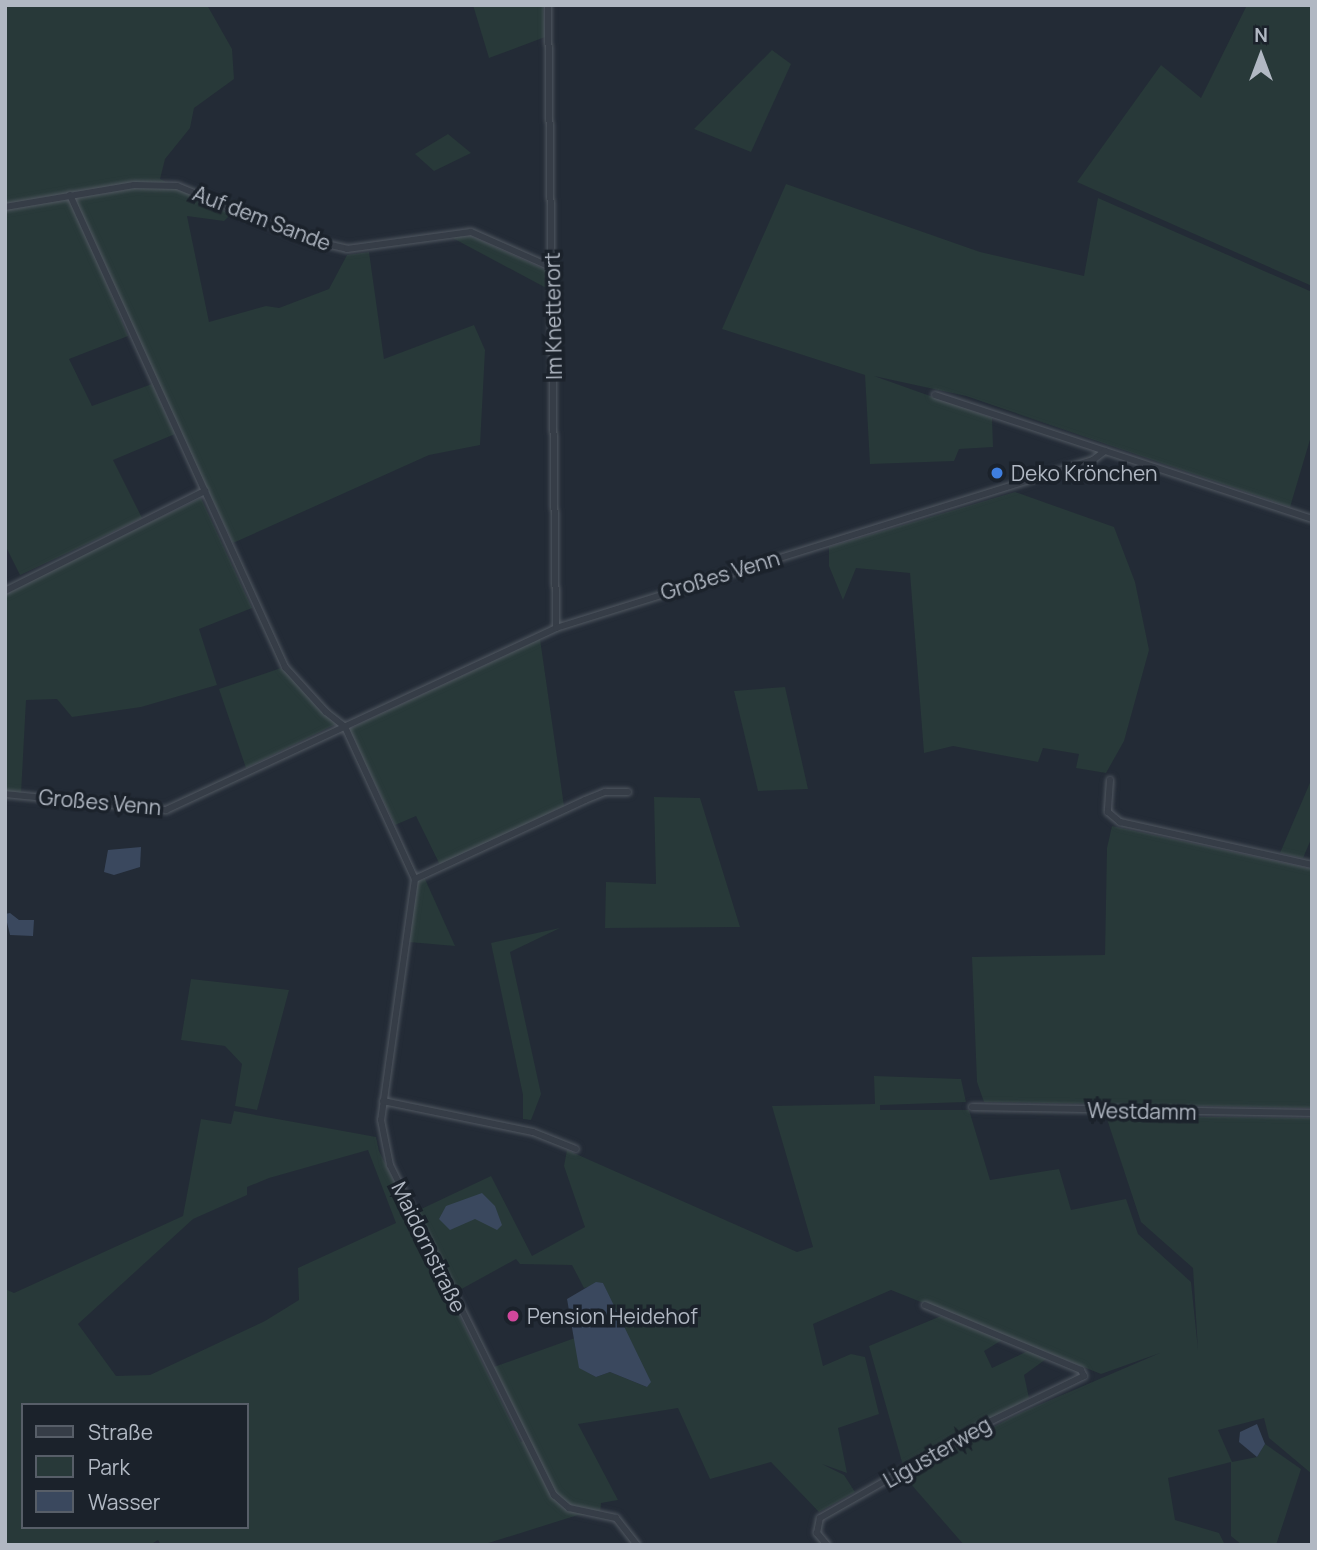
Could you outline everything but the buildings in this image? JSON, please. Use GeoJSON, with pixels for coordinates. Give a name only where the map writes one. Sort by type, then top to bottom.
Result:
{"type":"FeatureCollection","features":[{"type":"Feature","properties":{"kind":"street","name":"Im Knetterort"},"geometry":{"type":"LineString","coordinates":[[548,5],[556,628]]}},
{"type":"Feature","properties":{"kind":"street","name":"Auf dem Sande"},"geometry":{"type":"LineString","coordinates":[[5,207],[134,185],[177,186],[309,240],[347,249],[471,232],[553,268]]}},
{"type":"Feature","properties":{"kind":"street"},"geometry":{"type":"LineString","coordinates":[[70,195],[285,667],[345,727],[415,879],[585,800],[605,792],[628,792]]}},
{"type":"Feature","properties":{"kind":"street"},"geometry":{"type":"LineString","coordinates":[[934,395],[1312,519]]}},
{"type":"Feature","properties":{"kind":"street","name":"Großes Venn"},"geometry":{"type":"LineString","coordinates":[[5,794],[166,810],[556,628],[1093,460],[1105,451]]}},
{"type":"Feature","properties":{"kind":"street"},"geometry":{"type":"LineString","coordinates":[[5,591],[205,491]]}},
{"type":"Feature","properties":{"kind":"street"},"geometry":{"type":"LineString","coordinates":[[1110,780],[1108,812],[1120,822],[1312,864]]}},
{"type":"Feature","properties":{"kind":"street","name":"Maidornstraße"},"geometry":{"type":"LineString","coordinates":[[415,879],[380,1133],[390,1166],[554,1495],[569,1508],[616,1518],[637,1545]]}},
{"type":"Feature","properties":{"kind":"street"},"geometry":{"type":"LineString","coordinates":[[383,1101],[533,1132],[576,1149]]}},
{"type":"Feature","properties":{"kind":"street","name":"Westdamm"},"geometry":{"type":"LineString","coordinates":[[972,1107],[1312,1113]]}},
{"type":"Feature","properties":{"kind":"street","name":"Ligusterweg"},"geometry":{"type":"LineString","coordinates":[[827,1545],[817,1534],[820,1518],[985,1424],[1084,1376],[1081,1370],[925,1305]]}},
{"type":"Feature","properties":{"kind":"green space"},"geometry":{"type":"Polygon","coordinates":[[[5,5],[207,5],[232,49],[234,79],[194,108],[190,128],[165,159],[160,179],[231,214],[224,221],[187,216],[209,322],[266,306],[279,308],[329,289],[347,255],[369,252],[384,359],[474,325],[485,350],[480,445],[429,455],[233,543],[87,236],[128,336],[69,359],[92,406],[152,384],[175,434],[113,460],[142,518],[20,575],[5,545],[5,5]]]}},
{"type":"Feature","properties":{"kind":"green space"},"geometry":{"type":"Polygon","coordinates":[[[473,5],[543,5],[545,37],[489,58],[473,5]]]}},
{"type":"Feature","properties":{"kind":"green space"},"geometry":{"type":"Polygon","coordinates":[[[1247,5],[1312,5],[1312,286],[1077,182],[1161,65],[1201,98],[1247,5]]]}},
{"type":"Feature","properties":{"kind":"green space"},"geometry":{"type":"Polygon","coordinates":[[[772,50],[791,64],[751,152],[694,129],[772,50]]]}},
{"type":"Feature","properties":{"kind":"green space"},"geometry":{"type":"Polygon","coordinates":[[[448,134],[471,153],[434,171],[415,154],[448,134]]]}},
{"type":"Feature","properties":{"kind":"green space"},"geometry":{"type":"Polygon","coordinates":[[[786,184],[980,252],[1084,276],[1098,198],[1312,292],[1312,433],[1290,507],[966,396],[874,376],[992,418],[993,447],[959,449],[954,461],[870,464],[865,375],[722,329],[786,184]]]}},
{"type":"Feature","properties":{"kind":"green space"},"geometry":{"type":"Polygon","coordinates":[[[447,235],[471,236],[548,271],[550,290],[447,235]]]}},
{"type":"Feature","properties":{"kind":"green space"},"geometry":{"type":"Polygon","coordinates":[[[1015,492],[1114,527],[1135,582],[1149,650],[1124,741],[1106,773],[1076,768],[1079,754],[1043,748],[1038,762],[953,746],[924,753],[910,573],[856,568],[843,600],[829,566],[829,547],[1015,492]]]}},
{"type":"Feature","properties":{"kind":"green space"},"geometry":{"type":"Polygon","coordinates":[[[201,498],[252,608],[199,629],[217,685],[141,707],[72,717],[57,699],[26,700],[21,794],[5,791],[5,596],[19,585],[201,498]]]}},
{"type":"Feature","properties":{"kind":"green space"},"geometry":{"type":"Polygon","coordinates":[[[540,639],[564,806],[440,865],[416,816],[395,825],[349,729],[540,639]]]}},
{"type":"Feature","properties":{"kind":"green space"},"geometry":{"type":"Polygon","coordinates":[[[281,668],[336,724],[246,768],[219,689],[281,668]]]}},
{"type":"Feature","properties":{"kind":"green space"},"geometry":{"type":"Polygon","coordinates":[[[785,687],[808,789],[758,791],[734,691],[785,687]]]}},
{"type":"Feature","properties":{"kind":"green space"},"geometry":{"type":"Polygon","coordinates":[[[1312,778],[1312,837],[1303,858],[1280,853],[1312,778]]]}},
{"type":"Feature","properties":{"kind":"green space"},"geometry":{"type":"Polygon","coordinates":[[[654,797],[700,798],[740,927],[605,928],[606,882],[656,884],[654,797]]]}},
{"type":"Feature","properties":{"kind":"green space"},"geometry":{"type":"Polygon","coordinates":[[[1112,826],[1312,869],[1312,1108],[984,1102],[977,1082],[972,957],[1105,955],[1107,848],[1112,826]]]}},
{"type":"Feature","properties":{"kind":"green space"},"geometry":{"type":"Polygon","coordinates":[[[425,879],[455,946],[409,942],[418,881],[425,879]]]}},
{"type":"Feature","properties":{"kind":"green space"},"geometry":{"type":"Polygon","coordinates":[[[560,928],[510,952],[541,1094],[531,1120],[523,1119],[523,1095],[491,943],[560,928]]]}},
{"type":"Feature","properties":{"kind":"green space"},"geometry":{"type":"Polygon","coordinates":[[[191,979],[289,990],[257,1110],[235,1106],[242,1064],[225,1046],[181,1040],[191,979]]]}},
{"type":"Feature","properties":{"kind":"green space"},"geometry":{"type":"Polygon","coordinates":[[[874,1076],[961,1079],[966,1102],[880,1105],[880,1110],[969,1110],[990,1180],[1059,1169],[1071,1210],[1126,1199],[1138,1234],[1191,1282],[1198,1350],[1193,1268],[1141,1222],[1106,1116],[1312,1118],[1312,1474],[1269,1438],[1264,1418],[1218,1430],[1232,1462],[1257,1457],[1265,1444],[1301,1469],[1276,1545],[1242,1545],[1231,1536],[1231,1462],[1168,1478],[1175,1520],[1219,1533],[1225,1545],[964,1545],[903,1475],[1018,1414],[1160,1353],[1101,1374],[891,1290],[813,1324],[823,1366],[851,1354],[865,1357],[879,1414],[838,1428],[847,1473],[822,1464],[844,1475],[855,1492],[819,1512],[771,1462],[710,1479],[678,1408],[578,1424],[618,1500],[601,1503],[600,1515],[578,1515],[482,1545],[161,1545],[158,1540],[150,1545],[5,1545],[5,1289],[14,1293],[183,1216],[201,1119],[231,1124],[234,1111],[376,1137],[379,1151],[521,1442],[529,1439],[494,1367],[575,1338],[580,1368],[596,1377],[610,1372],[647,1387],[603,1283],[584,1288],[572,1265],[520,1264],[516,1259],[456,1292],[417,1211],[491,1176],[532,1256],[585,1227],[564,1166],[567,1150],[797,1252],[813,1247],[772,1106],[875,1104],[874,1076]],[[368,1150],[269,1178],[247,1187],[247,1195],[193,1219],[78,1324],[116,1376],[150,1375],[265,1321],[299,1300],[298,1268],[396,1223],[368,1150]]]}},
{"type":"Feature","properties":{"kind":"green space"},"geometry":{"type":"Polygon","coordinates":[[[941,1316],[1002,1340],[984,1351],[992,1368],[1030,1350],[1046,1359],[1024,1375],[1029,1398],[904,1469],[869,1346],[941,1316]]]}},
{"type":"Feature","properties":{"kind":"water"},"geometry":{"type":"Polygon","coordinates":[[[141,847],[140,867],[114,875],[104,872],[108,850],[141,847]]]}},
{"type":"Feature","properties":{"kind":"water"},"geometry":{"type":"Polygon","coordinates":[[[10,913],[19,920],[34,920],[33,936],[10,935],[5,914],[10,913]]]}},
{"type":"Feature","properties":{"kind":"water"},"geometry":{"type":"Polygon","coordinates":[[[482,1193],[495,1206],[502,1225],[497,1230],[475,1219],[450,1230],[439,1219],[446,1206],[482,1193]]]}},
{"type":"Feature","properties":{"kind":"water"},"geometry":{"type":"Polygon","coordinates":[[[596,1282],[603,1283],[651,1382],[647,1387],[610,1372],[596,1377],[579,1368],[567,1299],[596,1282]]]}},
{"type":"Feature","properties":{"kind":"water"},"geometry":{"type":"Polygon","coordinates":[[[1257,1424],[1265,1444],[1257,1457],[1239,1442],[1240,1432],[1257,1424]]]}},
{"type":"Feature","properties":{"kind":"place","name":"Deko Krönchen"},"geometry":{"type":"Point","coordinates":[997,473]}},
{"type":"Feature","properties":{"kind":"place","name":"Pension Heidehof"},"geometry":{"type":"Point","coordinates":[513,1316]}}]}
